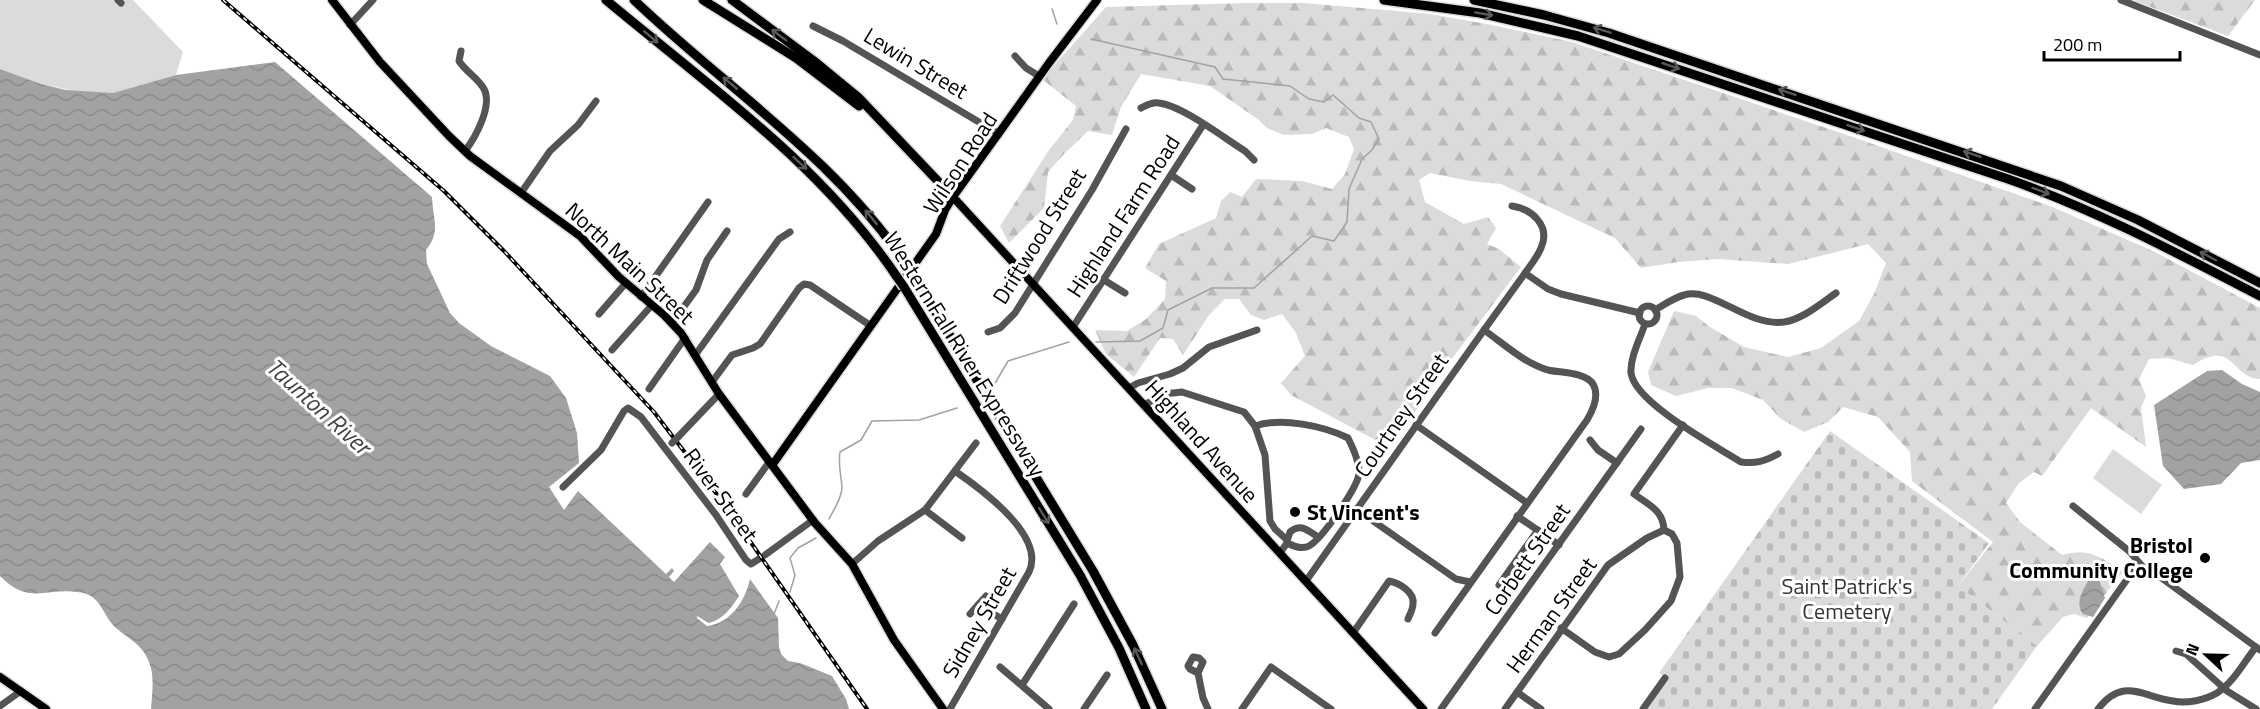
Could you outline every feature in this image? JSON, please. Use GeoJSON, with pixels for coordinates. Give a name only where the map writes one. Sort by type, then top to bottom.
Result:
{"type":"FeatureCollection","features":[{"type":"Feature","properties":{"kind":"highway","name":"Western Fall River Expressway"},"geometry":{"type":"LineString","coordinates":[[606,0],[813,174],[858,223],[904,287],[1080,575],[1146,709]]}},
{"type":"Feature","properties":{"kind":"highway","name":"Western Fall River Expressway"},"geometry":{"type":"LineString","coordinates":[[634,0],[814,156],[866,211],[906,264],[1093,571],[1125,629],[1162,709]]}},
{"type":"Feature","properties":{"kind":"highway"},"geometry":{"type":"LineString","coordinates":[[703,0],[808,66],[887,127]]}},
{"type":"Feature","properties":{"kind":"highway"},"geometry":{"type":"LineString","coordinates":[[732,0],[833,76],[864,103],[953,197]]}},
{"type":"Feature","properties":{"kind":"highway"},"geometry":{"type":"LineString","coordinates":[[1384,0],[1489,15],[1578,36],[1970,166],[2055,196],[2101,216],[2260,296]]}},
{"type":"Feature","properties":{"kind":"highway"},"geometry":{"type":"LineString","coordinates":[[1474,0],[1601,30],[2022,171],[2115,209],[2260,283]]}},
{"type":"Feature","properties":{"kind":"main road","name":"North Main Street"},"geometry":{"type":"LineString","coordinates":[[332,0],[350,25],[412,97],[465,151],[580,236],[626,284],[672,323],[685,338],[719,394],[813,520],[852,564],[894,640],[943,709]]}},
{"type":"Feature","properties":{"kind":"main road","name":"Wilson Road"},"geometry":{"type":"LineString","coordinates":[[771,463],[936,234],[945,210],[953,197],[1039,76],[1097,0]]}},
{"type":"Feature","properties":{"kind":"main road","name":"Highland Avenue"},"geometry":{"type":"LineString","coordinates":[[953,197],[1423,709]]}},
{"type":"Feature","properties":{"kind":"main road"},"geometry":{"type":"LineString","coordinates":[[0,677],[46,709]]}},
{"type":"Feature","properties":{"kind":"street"},"geometry":{"type":"LineString","coordinates":[[350,25],[373,0]]}},
{"type":"Feature","properties":{"kind":"street"},"geometry":{"type":"LineString","coordinates":[[2121,0],[2260,55]]}},
{"type":"Feature","properties":{"kind":"street","name":"Lewin Street"},"geometry":{"type":"LineString","coordinates":[[813,26],[843,41],[999,134]]}},
{"type":"Feature","properties":{"kind":"street"},"geometry":{"type":"LineString","coordinates":[[461,51],[459,61],[485,90],[487,98],[481,123],[465,151]]}},
{"type":"Feature","properties":{"kind":"street"},"geometry":{"type":"LineString","coordinates":[[1015,56],[1026,68],[1039,76]]}},
{"type":"Feature","properties":{"kind":"street"},"geometry":{"type":"LineString","coordinates":[[521,193],[550,151],[578,125],[596,101]]}},
{"type":"Feature","properties":{"kind":"street"},"geometry":{"type":"LineString","coordinates":[[1141,108],[1150,103],[1165,104],[1181,110],[1245,151],[1254,160]]}},
{"type":"Feature","properties":{"kind":"street","name":"Highland Farm Road"},"geometry":{"type":"LineString","coordinates":[[1073,327],[1203,125]]}},
{"type":"Feature","properties":{"kind":"street","name":"Driftwood Street"},"geometry":{"type":"LineString","coordinates":[[988,332],[1000,328],[1013,316],[1092,190],[1126,129]]}},
{"type":"Feature","properties":{"kind":"street"},"geometry":{"type":"LineString","coordinates":[[1171,175],[1191,189]]}},
{"type":"Feature","properties":{"kind":"street"},"geometry":{"type":"LineString","coordinates":[[641,297],[708,202]]}},
{"type":"Feature","properties":{"kind":"street","name":"Courtney Street"},"geometry":{"type":"LineString","coordinates":[[1306,581],[1541,249],[1544,240],[1540,223],[1529,211],[1512,206]]}},
{"type":"Feature","properties":{"kind":"street"},"geometry":{"type":"LineString","coordinates":[[672,323],[696,290],[706,260],[727,231]]}},
{"type":"Feature","properties":{"kind":"street"},"geometry":{"type":"LineString","coordinates":[[696,354],[779,239],[790,232]]}},
{"type":"Feature","properties":{"kind":"street"},"geometry":{"type":"LineString","coordinates":[[1525,273],[1548,289],[1561,294],[1640,313]]}},
{"type":"Feature","properties":{"kind":"street"},"geometry":{"type":"LineString","coordinates":[[1104,280],[1125,293]]}},
{"type":"Feature","properties":{"kind":"street"},"geometry":{"type":"LineString","coordinates":[[599,314],[626,284]]}},
{"type":"Feature","properties":{"kind":"street"},"geometry":{"type":"LineString","coordinates":[[712,382],[732,355],[760,344],[804,284],[810,285],[871,326]]}},
{"type":"Feature","properties":{"kind":"street"},"geometry":{"type":"LineString","coordinates":[[1655,310],[1657,316],[1655,321],[1645,324],[1640,320],[1640,313],[1646,307],[1655,310],[1685,294],[1696,293],[1752,319],[1769,323],[1786,322],[1804,314],[1836,293]]}},
{"type":"Feature","properties":{"kind":"street"},"geometry":{"type":"LineString","coordinates":[[612,350],[652,305]]}},
{"type":"Feature","properties":{"kind":"street"},"geometry":{"type":"LineString","coordinates":[[1645,324],[1631,366],[1634,381],[1656,407],[1741,462],[1752,464],[1778,454]]}},
{"type":"Feature","properties":{"kind":"street"},"geometry":{"type":"LineString","coordinates":[[1129,388],[1183,368],[1209,347],[1257,330]]}},
{"type":"Feature","properties":{"kind":"street"},"geometry":{"type":"LineString","coordinates":[[1435,633],[1591,414],[1595,402],[1594,387],[1585,378],[1538,365],[1484,330]]}},
{"type":"Feature","properties":{"kind":"street"},"geometry":{"type":"LineString","coordinates":[[649,390],[685,338]]}},
{"type":"Feature","properties":{"kind":"street"},"geometry":{"type":"LineString","coordinates":[[1144,405],[1164,394],[1182,392],[1244,412],[1250,417],[1265,455],[1270,521],[1286,541],[1297,547],[1306,547],[1326,528],[1358,480],[1358,468],[1349,440],[1335,433],[1288,421],[1271,421],[1255,426]]}},
{"type":"Feature","properties":{"kind":"street"},"geometry":{"type":"LineString","coordinates":[[665,450],[719,394]]}},
{"type":"Feature","properties":{"kind":"street","name":"River Street"},"geometry":{"type":"LineString","coordinates":[[563,487],[601,450],[628,408],[641,417],[751,564],[813,520]]}},
{"type":"Feature","properties":{"kind":"street"},"geometry":{"type":"LineString","coordinates":[[1416,425],[1527,503]]}},
{"type":"Feature","properties":{"kind":"street"},"geometry":{"type":"LineString","coordinates":[[1561,628],[1592,651],[1609,657],[1619,654],[1671,601],[1679,580],[1677,543],[1672,534],[1664,530],[1663,518],[1656,510],[1634,494],[1683,425]]}},
{"type":"Feature","properties":{"kind":"street","name":"Corbett Street"},"geometry":{"type":"LineString","coordinates":[[1441,709],[1641,429]]}},
{"type":"Feature","properties":{"kind":"street"},"geometry":{"type":"LineString","coordinates":[[1590,440],[1598,450],[1617,463]]}},
{"type":"Feature","properties":{"kind":"street"},"geometry":{"type":"LineString","coordinates":[[852,564],[878,541],[925,510],[976,443]]}},
{"type":"Feature","properties":{"kind":"street","name":"Wilson Road"},"geometry":{"type":"LineString","coordinates":[[746,495],[771,463]]}},
{"type":"Feature","properties":{"kind":"street","name":"Sidney Street"},"geometry":{"type":"LineString","coordinates":[[950,709],[1031,568],[1032,551],[1017,524],[955,471]]}},
{"type":"Feature","properties":{"kind":"street"},"geometry":{"type":"LineString","coordinates":[[2073,506],[2134,555],[2143,567],[2152,571],[2258,649],[2224,688],[2204,699],[2176,705],[2144,692],[2125,691],[2109,697],[2098,709]]}},
{"type":"Feature","properties":{"kind":"street"},"geometry":{"type":"LineString","coordinates":[[1356,509],[1456,579],[1470,582]]}},
{"type":"Feature","properties":{"kind":"street"},"geometry":{"type":"LineString","coordinates":[[925,510],[962,538]]}},
{"type":"Feature","properties":{"kind":"street"},"geometry":{"type":"LineString","coordinates":[[1517,516],[1559,546]]}},
{"type":"Feature","properties":{"kind":"street"},"geometry":{"type":"LineString","coordinates":[[1280,553],[1292,530],[1300,527],[1318,537]]}},
{"type":"Feature","properties":{"kind":"street"},"geometry":{"type":"LineString","coordinates":[[1499,585],[1538,530]]}},
{"type":"Feature","properties":{"kind":"street","name":"Herman Street"},"geometry":{"type":"LineString","coordinates":[[1505,709],[1608,564],[1647,538],[1664,530]]}},
{"type":"Feature","properties":{"kind":"street"},"geometry":{"type":"LineString","coordinates":[[2034,709],[2129,576],[2136,569],[2143,567]]}},
{"type":"Feature","properties":{"kind":"street"},"geometry":{"type":"LineString","coordinates":[[1353,633],[1389,581],[1405,589],[1413,599],[1408,619]]}},
{"type":"Feature","properties":{"kind":"street"},"geometry":{"type":"LineString","coordinates":[[970,614],[986,596]]}},
{"type":"Feature","properties":{"kind":"street"},"geometry":{"type":"LineString","coordinates":[[1022,685],[1074,604]]}},
{"type":"Feature","properties":{"kind":"street"},"geometry":{"type":"LineString","coordinates":[[978,605],[1002,619]]}},
{"type":"Feature","properties":{"kind":"street"},"geometry":{"type":"LineString","coordinates":[[2176,651],[2181,651],[2192,658],[2234,696],[2256,709]]}},
{"type":"Feature","properties":{"kind":"street"},"geometry":{"type":"LineString","coordinates":[[1000,667],[1049,709]]}},
{"type":"Feature","properties":{"kind":"street"},"geometry":{"type":"LineString","coordinates":[[1242,709],[1271,667],[1331,709]]}},
{"type":"Feature","properties":{"kind":"street"},"geometry":{"type":"LineString","coordinates":[[1198,673],[1203,698],[1208,709]]}},
{"type":"Feature","properties":{"kind":"street"},"geometry":{"type":"LineString","coordinates":[[1084,709],[1107,675]]}},
{"type":"Feature","properties":{"kind":"street"},"geometry":{"type":"LineString","coordinates":[[1643,709],[1665,678]]}},
{"type":"Feature","properties":{"kind":"street"},"geometry":{"type":"LineString","coordinates":[[0,706],[21,691]]}},
{"type":"Feature","properties":{"kind":"street"},"geometry":{"type":"LineString","coordinates":[[1517,692],[1541,709]]}},
{"type":"Feature","properties":{"kind":"green space"},"geometry":{"type":"Polygon","coordinates":[[[0,0],[133,0],[183,52],[176,75],[113,93],[85,93],[41,84],[0,69],[0,0]]]}},
{"type":"Feature","properties":{"kind":"green space"},"geometry":{"type":"Polygon","coordinates":[[[2132,0],[2255,0],[2228,36],[2132,0]]]}},
{"type":"Feature","properties":{"kind":"green space"},"geometry":{"type":"Polygon","coordinates":[[[1304,3],[1430,14],[1572,42],[2050,206],[2153,251],[2260,308],[2260,379],[2243,373],[2225,358],[2217,356],[2193,365],[2168,358],[2149,359],[2139,379],[2146,396],[2141,408],[2146,447],[2091,408],[2042,476],[2034,472],[2019,483],[2006,503],[2020,522],[2062,555],[2087,553],[2123,571],[2087,618],[2074,614],[2063,617],[2037,646],[1958,586],[1993,542],[1912,481],[1910,452],[1878,417],[1843,407],[1828,422],[1804,432],[1781,419],[1763,400],[1732,388],[1708,388],[1676,396],[1651,385],[1648,372],[1674,311],[1696,316],[1744,347],[1788,357],[1821,348],[1859,321],[1874,294],[1886,263],[1868,244],[1788,264],[1718,259],[1641,268],[1615,238],[1501,184],[1430,173],[1419,180],[1425,202],[1464,224],[1488,217],[1496,228],[1487,244],[1499,249],[1521,267],[1439,376],[1394,443],[1381,443],[1291,395],[1281,383],[1305,356],[1296,333],[1282,314],[1264,320],[1251,315],[1239,299],[1225,299],[1209,315],[1183,355],[1173,339],[1160,338],[1134,377],[1106,354],[1095,330],[1127,331],[1146,319],[1165,299],[1166,281],[1145,268],[1159,244],[1216,218],[1221,201],[1230,192],[1242,197],[1256,179],[1302,181],[1332,189],[1345,174],[1354,149],[1349,137],[1326,128],[1312,134],[1284,135],[1267,128],[1210,86],[1141,74],[1121,107],[1112,135],[1088,131],[1064,154],[1048,172],[1044,208],[1009,243],[1000,226],[1049,150],[1073,120],[1076,106],[1042,79],[1106,7],[1304,3]]]}},
{"type":"Feature","properties":{"kind":"green space","name":"Saint Patrick's Cemetery"},"geometry":{"type":"Polygon","coordinates":[[[1830,431],[1989,543],[1958,586],[2037,646],[1992,709],[1647,709],[1668,679],[1659,673],[1830,431]]]}},
{"type":"Feature","properties":{"kind":"green space"},"geometry":{"type":"Polygon","coordinates":[[[2113,449],[2162,485],[2141,514],[2093,478],[2113,449]]]}},
{"type":"Feature","properties":{"kind":"water","name":"Taunton River"},"geometry":{"type":"Polygon","coordinates":[[[275,62],[432,197],[435,231],[426,250],[427,264],[450,313],[459,323],[491,346],[550,376],[566,398],[577,433],[579,463],[549,487],[564,510],[578,491],[666,574],[672,568],[674,571],[669,577],[674,582],[710,542],[725,557],[720,564],[739,596],[719,619],[709,623],[697,616],[697,618],[707,626],[730,616],[741,603],[750,579],[778,618],[781,654],[788,661],[800,663],[832,676],[846,699],[849,709],[151,709],[151,668],[145,654],[137,644],[111,623],[92,596],[66,591],[28,593],[10,585],[0,576],[0,69],[41,84],[66,90],[113,93],[176,75],[275,62]]]}},
{"type":"Feature","properties":{"kind":"water"},"geometry":{"type":"Polygon","coordinates":[[[2222,370],[2242,384],[2260,392],[2260,460],[2241,463],[2221,484],[2184,489],[2163,466],[2154,405],[2207,371],[2222,370]]]}},
{"type":"Feature","properties":{"kind":"water"},"geometry":{"type":"Polygon","coordinates":[[[2099,579],[2105,598],[2093,617],[2083,614],[2079,602],[2082,593],[2088,581],[2099,579]]]}},
{"type":"Feature","properties":{"kind":"waterway"},"geometry":{"type":"LineString","coordinates":[[1052,9],[1057,24]]}},
{"type":"Feature","properties":{"kind":"waterway"},"geometry":{"type":"LineString","coordinates":[[1091,39],[1215,67],[1223,79],[1290,86],[1309,99],[1324,102],[1333,95],[1359,118],[1371,122],[1379,139],[1362,159],[1349,189],[1347,222],[1334,241],[1312,236],[1254,288],[1212,288],[1168,310],[1163,328],[1140,341],[1096,342]]}},
{"type":"Feature","properties":{"kind":"waterway"},"geometry":{"type":"LineString","coordinates":[[994,385],[1008,361],[1069,342]]}},
{"type":"Feature","properties":{"kind":"waterway"},"geometry":{"type":"LineString","coordinates":[[829,519],[842,491],[840,452],[861,440],[872,421],[919,420],[957,408]]}},
{"type":"Feature","properties":{"kind":"waterway"},"geometry":{"type":"LineString","coordinates":[[790,592],[795,575],[790,558],[798,548],[816,538]]}},
{"type":"Feature","properties":{"kind":"waterway"},"geometry":{"type":"LineString","coordinates":[[774,614],[779,601]]}},
{"type":"Feature","properties":{"kind":"railway"},"geometry":{"type":"LineString","coordinates":[[223,0],[444,191],[504,251],[654,412],[722,501],[867,709]]}},
{"type":"Feature","properties":{"kind":"place","name":"St Vincent's"},"geometry":{"type":"Point","coordinates":[1295,512]}},
{"type":"Feature","properties":{"kind":"place","name":"Bristol Community College"},"geometry":{"type":"Point","coordinates":[2205,558]}}]}
